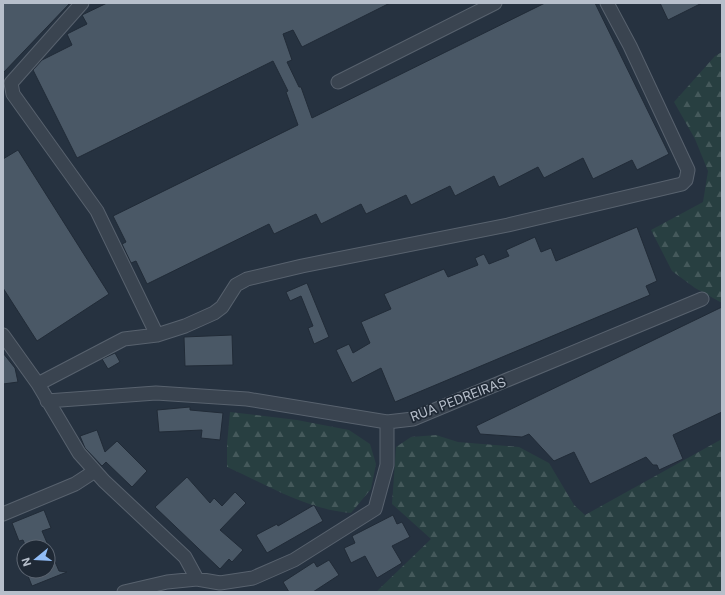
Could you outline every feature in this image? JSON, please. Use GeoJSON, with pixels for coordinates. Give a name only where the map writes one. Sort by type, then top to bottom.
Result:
{"type":"FeatureCollection","features":[{"type":"Feature","properties":{"kind":"street"},"geometry":{"type":"LineString","coordinates":[[82,3],[11,83],[11,89],[13,94],[97,210],[157,335]]}},
{"type":"Feature","properties":{"kind":"street"},"geometry":{"type":"LineString","coordinates":[[338,82],[495,3]]}},
{"type":"Feature","properties":{"kind":"street"},"geometry":{"type":"LineString","coordinates":[[38,384],[124,339],[138,336],[157,335],[185,326],[214,313],[222,307],[236,286],[247,279],[309,264],[508,225],[682,184],[686,180],[688,170],[630,46],[607,3]]}},
{"type":"Feature","properties":{"kind":"street","name":"RUA PEDREIRAS"},"geometry":{"type":"LineString","coordinates":[[47,401],[156,393],[247,399],[387,422],[413,419],[702,299]]}},
{"type":"Feature","properties":{"kind":"street"},"geometry":{"type":"LineString","coordinates":[[3,334],[38,384],[79,453],[95,472],[185,557],[197,579]]}},
{"type":"Feature","properties":{"kind":"street"},"geometry":{"type":"LineString","coordinates":[[124,592],[167,582],[197,579],[220,582],[253,578],[294,560],[375,508],[387,465],[387,422]]}},
{"type":"Feature","properties":{"kind":"street"},"geometry":{"type":"LineString","coordinates":[[3,514],[75,484],[95,472]]}},
{"type":"Feature","properties":{"kind":"green space"},"geometry":{"type":"Polygon","coordinates":[[[722,52],[722,303],[695,288],[672,271],[651,230],[703,202],[708,171],[695,139],[674,102],[715,56],[722,52]]]}},
{"type":"Feature","properties":{"kind":"green space"},"geometry":{"type":"Polygon","coordinates":[[[230,412],[297,420],[349,430],[370,444],[376,464],[371,489],[351,513],[334,511],[288,496],[227,467],[227,444],[230,412]]]}},
{"type":"Feature","properties":{"kind":"green space"},"geometry":{"type":"Polygon","coordinates":[[[436,435],[458,442],[519,447],[549,463],[574,505],[585,515],[722,439],[722,592],[376,592],[431,539],[392,504],[396,447],[411,437],[436,435]]]}},
{"type":"Feature","properties":{"kind":"building"},"geometry":{"type":"Polygon","coordinates":[[[3,3],[70,3],[3,73],[3,3]]]}},
{"type":"Feature","properties":{"kind":"building"},"geometry":{"type":"Polygon","coordinates":[[[107,3],[390,3],[302,47],[293,30],[283,34],[292,60],[287,62],[299,87],[301,87],[312,118],[545,3],[595,3],[669,154],[637,170],[632,160],[593,179],[583,158],[544,178],[538,167],[499,187],[494,176],[455,196],[450,186],[411,205],[406,195],[366,214],[361,204],[321,224],[316,214],[274,234],[269,224],[147,284],[136,261],[131,263],[122,244],[126,242],[113,216],[298,125],[286,92],[288,91],[273,61],[77,158],[33,70],[42,60],[72,45],[67,34],[87,24],[82,15],[107,3]]]}},
{"type":"Feature","properties":{"kind":"building"},"geometry":{"type":"Polygon","coordinates":[[[660,3],[702,3],[668,20],[660,3]]]}},
{"type":"Feature","properties":{"kind":"building"},"geometry":{"type":"Polygon","coordinates":[[[18,150],[109,294],[37,341],[3,288],[3,159],[18,150]]]}},
{"type":"Feature","properties":{"kind":"building"},"geometry":{"type":"Polygon","coordinates":[[[637,227],[657,281],[646,286],[650,295],[395,402],[381,368],[352,383],[336,350],[349,344],[353,353],[370,343],[361,322],[391,309],[384,294],[444,269],[448,277],[478,265],[475,258],[484,254],[489,264],[509,256],[506,250],[535,237],[541,252],[551,248],[556,261],[637,227]]]}},
{"type":"Feature","properties":{"kind":"building"},"geometry":{"type":"Polygon","coordinates":[[[307,283],[329,337],[314,344],[308,328],[313,326],[301,296],[290,301],[286,292],[307,283]]]}},
{"type":"Feature","properties":{"kind":"building"},"geometry":{"type":"Polygon","coordinates":[[[722,307],[722,412],[673,435],[683,459],[659,470],[657,465],[653,465],[646,457],[590,484],[574,452],[554,461],[529,434],[522,437],[480,434],[476,426],[722,307]]]}},
{"type":"Feature","properties":{"kind":"building"},"geometry":{"type":"Polygon","coordinates":[[[232,335],[233,365],[185,366],[184,337],[232,335]]]}},
{"type":"Feature","properties":{"kind":"building"},"geometry":{"type":"Polygon","coordinates":[[[3,353],[15,368],[18,382],[3,384],[3,353]]]}},
{"type":"Feature","properties":{"kind":"building"},"geometry":{"type":"Polygon","coordinates":[[[115,353],[120,362],[108,369],[102,359],[115,353]]]}},
{"type":"Feature","properties":{"kind":"building"},"geometry":{"type":"Polygon","coordinates":[[[190,407],[190,410],[223,413],[220,440],[201,438],[202,430],[159,432],[157,410],[190,407]]]}},
{"type":"Feature","properties":{"kind":"building"},"geometry":{"type":"Polygon","coordinates":[[[97,430],[105,452],[117,441],[147,471],[132,487],[106,462],[102,466],[85,448],[80,436],[97,430]]]}},
{"type":"Feature","properties":{"kind":"building"},"geometry":{"type":"Polygon","coordinates":[[[187,477],[210,503],[214,498],[222,506],[235,492],[246,503],[220,530],[243,550],[232,562],[229,559],[220,569],[155,507],[187,477]]]}},
{"type":"Feature","properties":{"kind":"building"},"geometry":{"type":"Polygon","coordinates":[[[314,505],[323,521],[267,553],[256,535],[277,524],[278,526],[314,505]]]}},
{"type":"Feature","properties":{"kind":"building"},"geometry":{"type":"Polygon","coordinates":[[[44,510],[51,528],[42,531],[45,539],[18,539],[12,523],[44,510]]]}},
{"type":"Feature","properties":{"kind":"building"},"geometry":{"type":"Polygon","coordinates":[[[393,515],[397,524],[402,522],[410,537],[392,546],[402,563],[377,578],[365,556],[351,563],[344,548],[355,543],[352,536],[393,515]]]}},
{"type":"Feature","properties":{"kind":"building"},"geometry":{"type":"Polygon","coordinates":[[[329,560],[339,575],[313,592],[289,592],[283,582],[314,562],[317,567],[329,560]]]}},
{"type":"Feature","properties":{"kind":"building"},"geometry":{"type":"Polygon","coordinates":[[[56,564],[59,571],[67,572],[56,576],[56,564]]]}},
{"type":"Feature","properties":{"kind":"building"},"geometry":{"type":"Polygon","coordinates":[[[29,579],[50,579],[32,586],[29,579]]]}}]}
